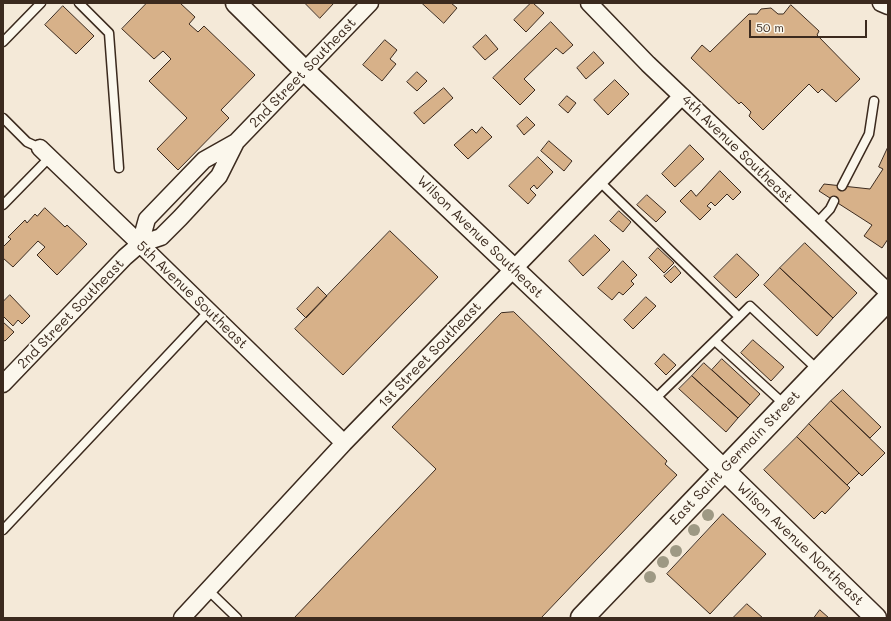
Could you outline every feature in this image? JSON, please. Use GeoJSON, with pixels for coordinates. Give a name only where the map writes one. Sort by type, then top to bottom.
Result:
{"type":"FeatureCollection","features":[{"type":"Feature","properties":{"kind":"main road","name":"East Saint Germain Street"},"geometry":{"type":"LineString","coordinates":[[582,618],[888,299]]}},
{"type":"Feature","properties":{"kind":"street","name":"Wilson Avenue Southeast"},"geometry":{"type":"LineString","coordinates":[[236,3],[305,71],[653,401],[723,470]]}},
{"type":"Feature","properties":{"kind":"street","name":"2nd Street Southeast"},"geometry":{"type":"LineString","coordinates":[[140,244],[147,219],[204,160],[236,142],[370,3]]}},
{"type":"Feature","properties":{"kind":"street","name":"4th Avenue Southeast"},"geometry":{"type":"LineString","coordinates":[[589,3],[648,64],[888,292]]}},
{"type":"Feature","properties":{"kind":"street"},"geometry":{"type":"LineString","coordinates":[[881,3],[888,6]]}},
{"type":"Feature","properties":{"kind":"street","name":"1st Street Southeast"},"geometry":{"type":"LineString","coordinates":[[182,618],[344,443],[682,96]]}},
{"type":"Feature","properties":{"kind":"street","name":"2nd Street Southeast"},"geometry":{"type":"LineString","coordinates":[[3,384],[125,257],[140,244],[161,237],[214,182],[219,176],[236,142]]}},
{"type":"Feature","properties":{"kind":"street","name":"5th Avenue Southeast"},"geometry":{"type":"LineString","coordinates":[[44,153],[140,244],[344,443]]}},
{"type":"Feature","properties":{"kind":"street","name":"Wilson Avenue Northeast"},"geometry":{"type":"LineString","coordinates":[[723,470],[876,618]]}},
{"type":"Feature","properties":{"kind":"lane"},"geometry":{"type":"LineString","coordinates":[[3,42],[41,3]]}},
{"type":"Feature","properties":{"kind":"lane"},"geometry":{"type":"LineString","coordinates":[[79,3],[109,33],[119,168]]}},
{"type":"Feature","properties":{"kind":"lane"},"geometry":{"type":"LineString","coordinates":[[842,186],[869,134],[874,101]]}},
{"type":"Feature","properties":{"kind":"lane"},"geometry":{"type":"LineString","coordinates":[[3,118],[27,142],[44,153],[3,204]]}},
{"type":"Feature","properties":{"kind":"lane"},"geometry":{"type":"LineString","coordinates":[[599,181],[739,318]]}},
{"type":"Feature","properties":{"kind":"lane"},"geometry":{"type":"LineString","coordinates":[[816,224],[830,209],[834,201]]}},
{"type":"Feature","properties":{"kind":"lane"},"geometry":{"type":"LineString","coordinates":[[653,401],[750,306],[819,370]]}},
{"type":"Feature","properties":{"kind":"lane"},"geometry":{"type":"LineString","coordinates":[[3,530],[209,311]]}},
{"type":"Feature","properties":{"kind":"lane"},"geometry":{"type":"LineString","coordinates":[[715,341],[785,406]]}},
{"type":"Feature","properties":{"kind":"lane"},"geometry":{"type":"LineString","coordinates":[[208,590],[237,618]]}},
{"type":"Feature","properties":{"kind":"building"},"geometry":{"type":"Polygon","coordinates":[[[147,3],[180,3],[195,17],[189,24],[198,32],[204,26],[255,75],[221,110],[229,118],[178,170],[157,149],[187,118],[149,81],[171,59],[163,51],[154,59],[122,29],[147,3]]]}},
{"type":"Feature","properties":{"kind":"building"},"geometry":{"type":"Polygon","coordinates":[[[305,3],[334,3],[320,18],[305,3]]]}},
{"type":"Feature","properties":{"kind":"building"},"geometry":{"type":"Polygon","coordinates":[[[422,3],[451,3],[457,8],[444,23],[422,3]]]}},
{"type":"Feature","properties":{"kind":"building"},"geometry":{"type":"Polygon","coordinates":[[[531,3],[533,3],[544,13],[526,32],[514,20],[531,3]]]}},
{"type":"Feature","properties":{"kind":"building"},"geometry":{"type":"Polygon","coordinates":[[[791,5],[819,31],[817,35],[860,79],[836,102],[822,89],[818,93],[809,84],[763,130],[749,116],[751,112],[741,102],[739,104],[691,58],[702,45],[710,52],[749,14],[757,14],[761,9],[771,8],[778,14],[783,14],[791,5]]]}},
{"type":"Feature","properties":{"kind":"building"},"geometry":{"type":"Polygon","coordinates":[[[63,6],[94,36],[76,54],[45,25],[63,6]]]}},
{"type":"Feature","properties":{"kind":"building"},"geometry":{"type":"Polygon","coordinates":[[[551,22],[573,45],[563,54],[556,48],[524,79],[535,90],[520,105],[493,78],[551,22]]]}},
{"type":"Feature","properties":{"kind":"building"},"geometry":{"type":"Polygon","coordinates":[[[486,35],[498,49],[485,60],[473,47],[486,35]]]}},
{"type":"Feature","properties":{"kind":"building"},"geometry":{"type":"Polygon","coordinates":[[[385,40],[397,50],[390,59],[396,64],[382,81],[363,65],[385,40]]]}},
{"type":"Feature","properties":{"kind":"building"},"geometry":{"type":"Polygon","coordinates":[[[594,52],[604,63],[586,79],[577,68],[594,52]]]}},
{"type":"Feature","properties":{"kind":"building"},"geometry":{"type":"Polygon","coordinates":[[[417,72],[427,81],[417,91],[407,82],[417,72]]]}},
{"type":"Feature","properties":{"kind":"building"},"geometry":{"type":"Polygon","coordinates":[[[615,80],[629,94],[608,115],[594,100],[615,80]]]}},
{"type":"Feature","properties":{"kind":"building"},"geometry":{"type":"Polygon","coordinates":[[[444,88],[453,98],[424,124],[414,113],[444,88]]]}},
{"type":"Feature","properties":{"kind":"building"},"geometry":{"type":"Polygon","coordinates":[[[567,96],[576,103],[568,113],[559,105],[567,96]]]}},
{"type":"Feature","properties":{"kind":"building"},"geometry":{"type":"Polygon","coordinates":[[[527,117],[535,125],[524,135],[517,126],[527,117]]]}},
{"type":"Feature","properties":{"kind":"building"},"geometry":{"type":"Polygon","coordinates":[[[482,127],[492,137],[468,159],[454,145],[472,129],[476,133],[482,127]]]}},
{"type":"Feature","properties":{"kind":"building"},"geometry":{"type":"Polygon","coordinates":[[[549,141],[572,161],[564,171],[541,151],[549,141]]]}},
{"type":"Feature","properties":{"kind":"building"},"geometry":{"type":"Polygon","coordinates":[[[690,145],[704,159],[675,187],[662,174],[690,145]]]}},
{"type":"Feature","properties":{"kind":"building"},"geometry":{"type":"Polygon","coordinates":[[[888,147],[888,239],[882,248],[864,236],[872,225],[819,191],[824,184],[870,189],[883,169],[879,167],[888,147]]]}},
{"type":"Feature","properties":{"kind":"building"},"geometry":{"type":"Polygon","coordinates":[[[538,157],[553,172],[537,189],[534,185],[530,189],[536,195],[528,204],[509,186],[538,157]]]}},
{"type":"Feature","properties":{"kind":"building"},"geometry":{"type":"Polygon","coordinates":[[[720,171],[741,192],[733,200],[727,194],[715,206],[711,202],[707,206],[711,209],[700,220],[680,201],[691,190],[696,196],[720,171]]]}},
{"type":"Feature","properties":{"kind":"building"},"geometry":{"type":"Polygon","coordinates":[[[647,195],[666,212],[656,222],[637,205],[647,195]]]}},
{"type":"Feature","properties":{"kind":"building"},"geometry":{"type":"Polygon","coordinates":[[[45,208],[65,227],[67,225],[87,244],[57,275],[37,255],[45,247],[38,241],[13,267],[3,258],[3,247],[11,239],[8,237],[25,220],[27,223],[35,214],[37,216],[45,208]]]}},
{"type":"Feature","properties":{"kind":"building"},"geometry":{"type":"Polygon","coordinates":[[[619,211],[631,222],[623,232],[610,221],[619,211]]]}},
{"type":"Feature","properties":{"kind":"building"},"geometry":{"type":"Polygon","coordinates":[[[390,231],[438,277],[343,375],[295,329],[390,231]]]}},
{"type":"Feature","properties":{"kind":"building"},"geometry":{"type":"Polygon","coordinates":[[[595,235],[610,250],[583,276],[569,261],[595,235]]]}},
{"type":"Feature","properties":{"kind":"building"},"geometry":{"type":"Polygon","coordinates":[[[805,243],[857,293],[833,318],[780,268],[805,243]]]}},
{"type":"Feature","properties":{"kind":"building"},"geometry":{"type":"Polygon","coordinates":[[[658,248],[674,263],[664,273],[649,258],[658,248]]]}},
{"type":"Feature","properties":{"kind":"building"},"geometry":{"type":"Polygon","coordinates":[[[737,254],[759,275],[736,298],[714,277],[737,254]]]}},
{"type":"Feature","properties":{"kind":"building"},"geometry":{"type":"Polygon","coordinates":[[[623,261],[637,275],[631,281],[634,284],[623,295],[619,292],[612,300],[598,288],[623,261]]]}},
{"type":"Feature","properties":{"kind":"building"},"geometry":{"type":"Polygon","coordinates":[[[675,266],[681,273],[671,283],[664,276],[675,266]]]}},
{"type":"Feature","properties":{"kind":"building"},"geometry":{"type":"Polygon","coordinates":[[[780,268],[833,318],[817,336],[764,285],[780,268]]]}},
{"type":"Feature","properties":{"kind":"building"},"geometry":{"type":"Polygon","coordinates":[[[318,287],[327,296],[306,318],[297,309],[318,287]]]}},
{"type":"Feature","properties":{"kind":"building"},"geometry":{"type":"Polygon","coordinates":[[[10,295],[30,316],[22,324],[18,320],[13,326],[3,316],[3,302],[10,295]]]}},
{"type":"Feature","properties":{"kind":"building"},"geometry":{"type":"Polygon","coordinates":[[[646,297],[656,306],[633,329],[624,320],[646,297]]]}},
{"type":"Feature","properties":{"kind":"building"},"geometry":{"type":"Polygon","coordinates":[[[514,312],[667,461],[665,464],[677,475],[541,618],[294,618],[436,469],[392,427],[501,313],[514,312]]]}},
{"type":"Feature","properties":{"kind":"building"},"geometry":{"type":"Polygon","coordinates":[[[3,322],[14,332],[5,341],[3,340],[3,322]]]}},
{"type":"Feature","properties":{"kind":"building"},"geometry":{"type":"Polygon","coordinates":[[[753,340],[784,367],[771,381],[741,353],[753,340]]]}},
{"type":"Feature","properties":{"kind":"building"},"geometry":{"type":"Polygon","coordinates":[[[664,354],[676,365],[666,375],[655,364],[664,354]]]}},
{"type":"Feature","properties":{"kind":"building"},"geometry":{"type":"Polygon","coordinates":[[[722,359],[760,394],[750,405],[712,370],[722,359]]]}},
{"type":"Feature","properties":{"kind":"building"},"geometry":{"type":"Polygon","coordinates":[[[704,363],[750,405],[738,418],[692,376],[704,363]]]}},
{"type":"Feature","properties":{"kind":"building"},"geometry":{"type":"Polygon","coordinates":[[[692,376],[738,418],[726,432],[679,389],[692,376]]]}},
{"type":"Feature","properties":{"kind":"building"},"geometry":{"type":"Polygon","coordinates":[[[843,390],[881,427],[870,438],[831,401],[843,390]]]}},
{"type":"Feature","properties":{"kind":"building"},"geometry":{"type":"Polygon","coordinates":[[[831,401],[885,453],[862,476],[809,424],[831,401]]]}},
{"type":"Feature","properties":{"kind":"building"},"geometry":{"type":"Polygon","coordinates":[[[809,424],[859,473],[847,485],[797,437],[809,424]]]}},
{"type":"Feature","properties":{"kind":"building"},"geometry":{"type":"Polygon","coordinates":[[[797,437],[850,488],[825,514],[822,511],[814,519],[764,470],[797,437]]]}},
{"type":"Feature","properties":{"kind":"building"},"geometry":{"type":"Polygon","coordinates":[[[723,514],[766,554],[710,614],[667,574],[723,514]]]}},
{"type":"Feature","properties":{"kind":"building"},"geometry":{"type":"Polygon","coordinates":[[[747,604],[763,618],[733,618],[747,604]]]}},
{"type":"Feature","properties":{"kind":"building"},"geometry":{"type":"Polygon","coordinates":[[[820,610],[829,618],[814,618],[820,610]]]}}]}
